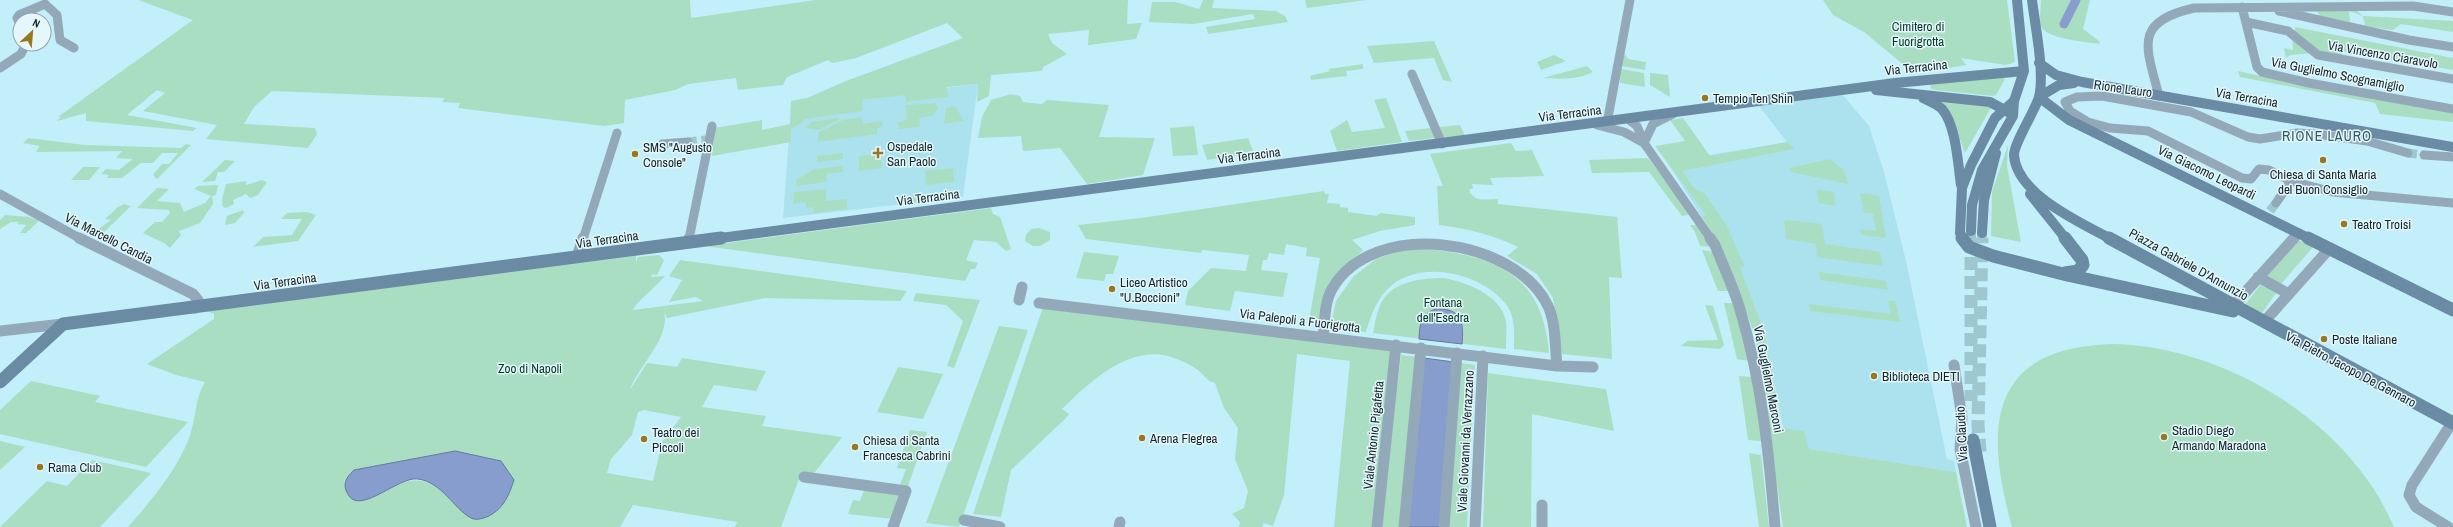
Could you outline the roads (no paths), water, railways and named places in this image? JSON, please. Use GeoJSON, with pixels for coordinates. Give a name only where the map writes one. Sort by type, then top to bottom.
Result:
{"type":"FeatureCollection","features":[{"type":"Feature","properties":{"kind":"main road"},"geometry":{"type":"LineString","coordinates":[[1976,232],[1998,144],[2024,71],[2017,0]]}},
{"type":"Feature","properties":{"kind":"main road"},"geometry":{"type":"LineString","coordinates":[[2032,0],[2041,83],[2039,97],[2018,141],[2014,154],[2020,177],[2030,195],[2082,260],[2083,265],[2078,271],[2058,274]]}},
{"type":"Feature","properties":{"kind":"main road","name":"Via Terracina"},"geometry":{"type":"LineString","coordinates":[[2040,63],[2056,74],[2082,82],[2453,147]]}},
{"type":"Feature","properties":{"kind":"main road","name":"Via Terracina"},"geometry":{"type":"LineString","coordinates":[[63,324],[196,308],[1630,120],[1859,88],[2024,71]]}},
{"type":"Feature","properties":{"kind":"main road"},"geometry":{"type":"LineString","coordinates":[[1926,80],[1923,85],[1924,89],[1938,97]]}},
{"type":"Feature","properties":{"kind":"main road"},"geometry":{"type":"LineString","coordinates":[[2039,97],[2059,85],[2082,82]]}},
{"type":"Feature","properties":{"kind":"main road","name":"Via Terracina"},"geometry":{"type":"LineString","coordinates":[[1859,88],[1990,102],[2009,112]]}},
{"type":"Feature","properties":{"kind":"main road"},"geometry":{"type":"LineString","coordinates":[[1911,94],[1930,101],[1946,114],[1958,158],[1962,188]]}},
{"type":"Feature","properties":{"kind":"main road","name":"Via Giacomo Leopardi"},"geometry":{"type":"LineString","coordinates":[[2039,97],[2069,120],[2269,214],[2299,232],[2453,310]]}},
{"type":"Feature","properties":{"kind":"main road"},"geometry":{"type":"LineString","coordinates":[[1962,188],[1995,118],[2009,112]]}},
{"type":"Feature","properties":{"kind":"main road","name":"Piazza Gabriele D'Annunzio"},"geometry":{"type":"LineString","coordinates":[[2020,177],[2045,200],[2064,214],[2250,315]]}},
{"type":"Feature","properties":{"kind":"main road","name":"Piazza Gabriele D'Annunzio"},"geometry":{"type":"LineString","coordinates":[[1962,188],[1960,233],[1964,243],[1985,253],[2058,274],[2170,296],[2250,315]]}},
{"type":"Feature","properties":{"kind":"main road","name":"Via Pietro Jacopo De Gennaro"},"geometry":{"type":"LineString","coordinates":[[2250,315],[2453,422]]}},
{"type":"Feature","properties":{"kind":"main road"},"geometry":{"type":"LineString","coordinates":[[0,382],[63,324]]}},
{"type":"Feature","properties":{"kind":"main road","name":"Via Claudio"},"geometry":{"type":"LineString","coordinates":[[1973,440],[1990,527]]}},
{"type":"Feature","properties":{"kind":"street"},"geometry":{"type":"LineString","coordinates":[[1607,123],[1616,82],[1630,0]]}},
{"type":"Feature","properties":{"kind":"street"},"geometry":{"type":"LineString","coordinates":[[2159,96],[2148,45],[2149,33],[2154,22],[2175,11],[2194,8],[2304,7],[2411,3],[2453,12]]}},
{"type":"Feature","properties":{"kind":"street"},"geometry":{"type":"LineString","coordinates":[[26,12],[45,4],[54,10],[60,18],[60,40],[74,48]]}},
{"type":"Feature","properties":{"kind":"street","name":"Via Guglielmo Scognamiglio"},"geometry":{"type":"LineString","coordinates":[[2242,7],[2258,67],[2262,72],[2309,83],[2453,109]]}},
{"type":"Feature","properties":{"kind":"street"},"geometry":{"type":"LineString","coordinates":[[2263,7],[2453,47]]}},
{"type":"Feature","properties":{"kind":"street"},"geometry":{"type":"LineString","coordinates":[[2304,7],[2306,15],[2311,18]]}},
{"type":"Feature","properties":{"kind":"street","name":"Via Vincenzo Ciaravolo"},"geometry":{"type":"LineString","coordinates":[[2246,22],[2288,31],[2318,55],[2453,79]]}},
{"type":"Feature","properties":{"kind":"street"},"geometry":{"type":"LineString","coordinates":[[0,68],[22,52]]}},
{"type":"Feature","properties":{"kind":"street"},"geometry":{"type":"LineString","coordinates":[[1412,74],[1442,144]]}},
{"type":"Feature","properties":{"kind":"street","name":"Rione Lauro"},"geometry":{"type":"LineString","coordinates":[[2408,153],[2368,141],[2331,136],[2297,133],[2260,139],[2222,127],[2191,112],[2102,96],[2077,96],[2065,102],[2067,108],[2077,116],[2100,126],[2131,127],[2148,131],[2242,178],[2251,179],[2259,169],[2269,170],[2291,181],[2333,192],[2453,203]]}},
{"type":"Feature","properties":{"kind":"street"},"geometry":{"type":"LineString","coordinates":[[1593,124],[1624,132],[1644,143],[1653,124],[1673,114]]}},
{"type":"Feature","properties":{"kind":"street","name":"Via Guglielmo Marconi"},"geometry":{"type":"LineString","coordinates":[[1630,120],[1637,126],[1644,143],[1715,245],[1741,312],[1755,366],[1769,455],[1775,527]]}},
{"type":"Feature","properties":{"kind":"street"},"geometry":{"type":"LineString","coordinates":[[688,243],[707,140],[712,126]]}},
{"type":"Feature","properties":{"kind":"street"},"geometry":{"type":"LineString","coordinates":[[577,257],[616,133]]}},
{"type":"Feature","properties":{"kind":"street"},"geometry":{"type":"LineString","coordinates":[[662,144],[688,142]]}},
{"type":"Feature","properties":{"kind":"street"},"geometry":{"type":"LineString","coordinates":[[2424,155],[2453,157]]}},
{"type":"Feature","properties":{"kind":"street"},"geometry":{"type":"LineString","coordinates":[[2276,203],[2291,181]]}},
{"type":"Feature","properties":{"kind":"street","name":"Via Marcello Candia"},"geometry":{"type":"LineString","coordinates":[[0,194],[93,246],[193,294],[198,300],[196,308]]}},
{"type":"Feature","properties":{"kind":"street"},"geometry":{"type":"LineString","coordinates":[[2233,306],[2299,232]]}},
{"type":"Feature","properties":{"kind":"street"},"geometry":{"type":"LineString","coordinates":[[1323,337],[1331,291],[1349,270],[1378,251],[1411,243],[1444,245],[1478,252],[1505,263],[1529,281],[1548,306],[1557,366]]}},
{"type":"Feature","properties":{"kind":"street"},"geometry":{"type":"LineString","coordinates":[[2264,322],[2330,248]]}},
{"type":"Feature","properties":{"kind":"street"},"geometry":{"type":"LineString","coordinates":[[2258,277],[2289,294]]}},
{"type":"Feature","properties":{"kind":"street"},"geometry":{"type":"LineString","coordinates":[[1019,300],[1022,287]]}},
{"type":"Feature","properties":{"kind":"street","name":"Via Palepoli a Fuorigrotta"},"geometry":{"type":"LineString","coordinates":[[1039,303],[1421,348],[1557,366],[1593,367]]}},
{"type":"Feature","properties":{"kind":"street","name":"Via Terracina"},"geometry":{"type":"LineString","coordinates":[[0,331],[63,324]]}},
{"type":"Feature","properties":{"kind":"street","name":"Viale Antonio Pigafetta"},"geometry":{"type":"LineString","coordinates":[[1377,527],[1396,345]]}},
{"type":"Feature","properties":{"kind":"street"},"geometry":{"type":"LineString","coordinates":[[1404,527],[1421,348]]}},
{"type":"Feature","properties":{"kind":"street"},"geometry":{"type":"LineString","coordinates":[[1444,527],[1457,353]]}},
{"type":"Feature","properties":{"kind":"street","name":"Viale Giovanni da Verrazzano"},"geometry":{"type":"LineString","coordinates":[[1474,527],[1484,356]]}},
{"type":"Feature","properties":{"kind":"street","name":"Via Claudio"},"geometry":{"type":"LineString","coordinates":[[1954,365],[1962,418],[1960,449],[1976,527]]}},
{"type":"Feature","properties":{"kind":"street"},"geometry":{"type":"LineString","coordinates":[[2448,527],[2416,507],[2409,495],[2412,485],[2453,422]]}},
{"type":"Feature","properties":{"kind":"street"},"geometry":{"type":"LineString","coordinates":[[804,477],[906,491],[893,527]]}},
{"type":"Feature","properties":{"kind":"street"},"geometry":{"type":"LineString","coordinates":[[1542,505],[1542,527]]}},
{"type":"Feature","properties":{"kind":"street"},"geometry":{"type":"LineString","coordinates":[[964,520],[1000,527]]}},
{"type":"Feature","properties":{"kind":"waterway"},"geometry":{"type":"LineString","coordinates":[[2064,24],[2076,0]]}},
{"type":"Feature","properties":{"kind":"tunnel"},"geometry":{"type":"LineString","coordinates":[[688,142],[706,140]]}},
{"type":"Feature","properties":{"kind":"tunnel"},"geometry":{"type":"LineString","coordinates":[[2408,153],[2424,155]]}},
{"type":"Feature","properties":{"kind":"tunnel"},"geometry":{"type":"LineString","coordinates":[[2270,211],[2276,203]]}},
{"type":"Feature","properties":{"kind":"tunnel"},"geometry":{"type":"LineString","coordinates":[[1971,231],[1971,401]]}},
{"type":"Feature","properties":{"kind":"tunnel"},"geometry":{"type":"LineString","coordinates":[[1982,233],[1982,238]]}},
{"type":"Feature","properties":{"kind":"tunnel"},"geometry":{"type":"LineString","coordinates":[[1980,452],[1978,425],[1982,238]]}},
{"type":"Feature","properties":{"kind":"place","name":"Tempio Ten Shin"},"geometry":{"type":"Point","coordinates":[1705,98]}},
{"type":"Feature","properties":{"kind":"place","name":"Ospedale San Paolo"},"geometry":{"type":"Point","coordinates":[878,153]}},
{"type":"Feature","properties":{"kind":"place","name":"SMS \"Augusto Console\""},"geometry":{"type":"Point","coordinates":[635,154]}},
{"type":"Feature","properties":{"kind":"place","name":"Chiesa di Santa Maria del Buon Consiglio"},"geometry":{"type":"Point","coordinates":[2323,160]}},
{"type":"Feature","properties":{"kind":"place","name":"Teatro Troisi"},"geometry":{"type":"Point","coordinates":[2344,224]}},
{"type":"Feature","properties":{"kind":"place","name":"Liceo Artistico \"U.Boccioni\""},"geometry":{"type":"Point","coordinates":[1112,289]}},
{"type":"Feature","properties":{"kind":"place","name":"Poste Italiane"},"geometry":{"type":"Point","coordinates":[2324,339]}},
{"type":"Feature","properties":{"kind":"place","name":"Biblioteca DIETI"},"geometry":{"type":"Point","coordinates":[1874,376]}},
{"type":"Feature","properties":{"kind":"place","name":"Stadio Diego Armando Maradona"},"geometry":{"type":"Point","coordinates":[2164,437]}},
{"type":"Feature","properties":{"kind":"place","name":"Arena Flegrea"},"geometry":{"type":"Point","coordinates":[1142,438]}},
{"type":"Feature","properties":{"kind":"place","name":"Teatro dei Piccoli"},"geometry":{"type":"Point","coordinates":[644,439]}},
{"type":"Feature","properties":{"kind":"place","name":"Chiesa di Santa Francesca Cabrini"},"geometry":{"type":"Point","coordinates":[855,447]}},
{"type":"Feature","properties":{"kind":"place","name":"Rama Club"},"geometry":{"type":"Point","coordinates":[40,467]}},
{"type":"Feature","properties":{"kind":"district","name":"RIONE LAURO"},"geometry":{"type":"Point","coordinates":[2327,136]}},
{"type":"Feature","properties":{"kind":"park label","name":"Cimitero di Fuorigrotta"},"geometry":{"type":"Point","coordinates":[1918,34]}},
{"type":"Feature","properties":{"kind":"park label","name":"Fontana dell'Esedra"},"geometry":{"type":"Point","coordinates":[1443,310]}},
{"type":"Feature","properties":{"kind":"park label","name":"Zoo di Napoli"},"geometry":{"type":"Point","coordinates":[530,368]}}]}
